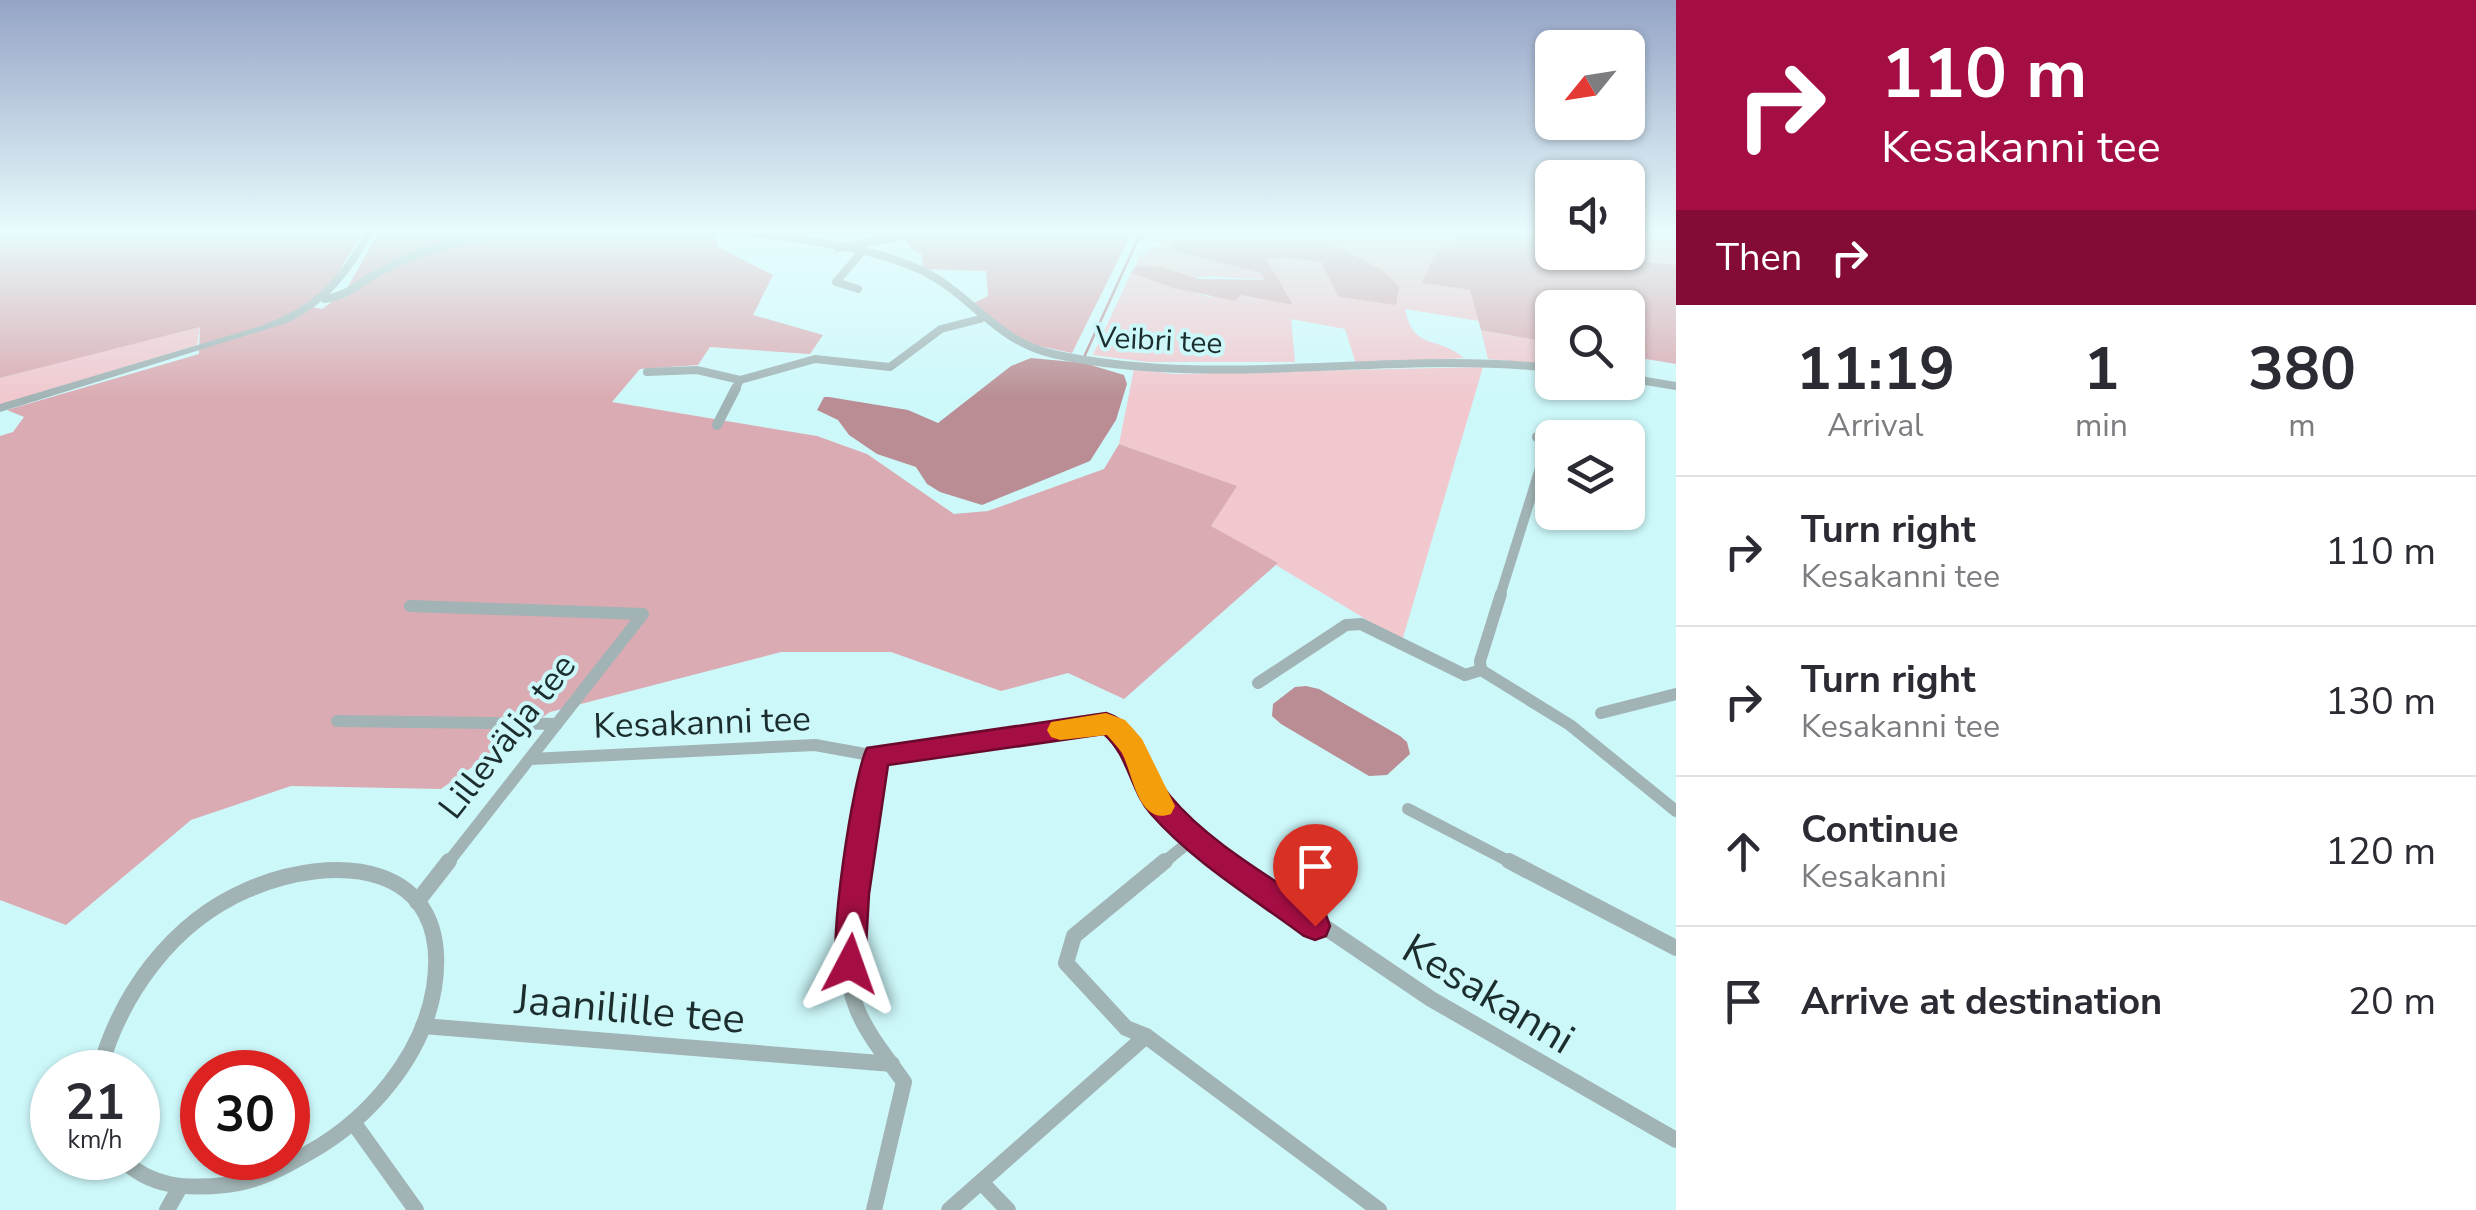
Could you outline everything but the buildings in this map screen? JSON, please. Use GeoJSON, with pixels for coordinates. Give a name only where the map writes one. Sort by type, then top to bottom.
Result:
{"type":"FeatureCollection","features":[{"type":"Feature","properties":{"kind":"street"},"geometry":{"type":"LineString","coordinates":[[0,408],[262,330],[303,313],[324,299],[333,286]]}},
{"type":"Feature","properties":{"kind":"street"},"geometry":{"type":"LineString","coordinates":[[324,299],[346,296],[358,286]]}},
{"type":"Feature","properties":{"kind":"street"},"geometry":{"type":"LineString","coordinates":[[850,286],[858,289]]}},
{"type":"Feature","properties":{"kind":"street","name":"Veibri tee"},"geometry":{"type":"LineString","coordinates":[[944,286],[1009,340],[1048,353],[1157,366],[1326,368],[1485,362],[1535,366]]}},
{"type":"Feature","properties":{"kind":"street"},"geometry":{"type":"LineString","coordinates":[[647,372],[697,370],[740,380],[816,359],[890,366],[940,329],[980,319]]}},
{"type":"Feature","properties":{"kind":"street"},"geometry":{"type":"LineString","coordinates":[[717,425],[740,380]]}},
{"type":"Feature","properties":{"kind":"street"},"geometry":{"type":"LineString","coordinates":[[1645,381],[1676,386]]}},
{"type":"Feature","properties":{"kind":"street"},"geometry":{"type":"LineString","coordinates":[[1481,670],[1480,661],[1535,494]]}},
{"type":"Feature","properties":{"kind":"street","name":"Lillevälja tee"},"geometry":{"type":"LineString","coordinates":[[410,606],[643,614],[418,902]]}},
{"type":"Feature","properties":{"kind":"street"},"geometry":{"type":"LineString","coordinates":[[1258,683],[1346,625],[1361,624],[1465,676],[1481,670]]}},
{"type":"Feature","properties":{"kind":"street"},"geometry":{"type":"LineString","coordinates":[[1481,670],[1570,725],[1676,811]]}},
{"type":"Feature","properties":{"kind":"street"},"geometry":{"type":"LineString","coordinates":[[1600,713],[1676,694]]}},
{"type":"Feature","properties":{"kind":"street"},"geometry":{"type":"LineString","coordinates":[[338,722],[556,724]]}},
{"type":"Feature","properties":{"kind":"street","name":"Kesakanni tee"},"geometry":{"type":"LineString","coordinates":[[531,759],[815,745],[876,756],[1106,724],[1116,728],[1132,747],[1158,803],[1195,838],[1272,896]]}},
{"type":"Feature","properties":{"kind":"street"},"geometry":{"type":"LineString","coordinates":[[874,1210],[904,1082],[863,1023],[852,995],[854,894],[876,756]]}},
{"type":"Feature","properties":{"kind":"street"},"geometry":{"type":"LineString","coordinates":[[1408,809],[1676,948]]}},
{"type":"Feature","properties":{"kind":"street"},"geometry":{"type":"LineString","coordinates":[[1195,838],[1074,936],[1066,964],[1126,1028],[1146,1036],[1379,1210]]}},
{"type":"Feature","properties":{"kind":"street"},"geometry":{"type":"LineString","coordinates":[[105,1050],[111,1028],[149,968],[172,942],[227,901],[284,876],[339,868],[386,878],[418,902],[432,930],[437,959],[434,991],[423,1026],[395,1076],[353,1122],[312,1152],[267,1175],[208,1188],[180,1188],[151,1180]]}},
{"type":"Feature","properties":{"kind":"street","name":"Kesakanni"},"geometry":{"type":"LineString","coordinates":[[1272,896],[1397,980],[1532,1062],[1676,1140]]}},
{"type":"Feature","properties":{"kind":"street","name":"Jaanilille tee"},"geometry":{"type":"LineString","coordinates":[[423,1026],[892,1064]]}},
{"type":"Feature","properties":{"kind":"street"},"geometry":{"type":"LineString","coordinates":[[949,1210],[1146,1036]]}},
{"type":"Feature","properties":{"kind":"street"},"geometry":{"type":"LineString","coordinates":[[353,1122],[416,1210]]}},
{"type":"Feature","properties":{"kind":"street"},"geometry":{"type":"LineString","coordinates":[[981,1182],[1008,1210]]}},
{"type":"Feature","properties":{"kind":"street"},"geometry":{"type":"LineString","coordinates":[[167,1210],[180,1188]]}},
{"type":"Feature","properties":{"kind":"shaded area"},"geometry":{"type":"Polygon","coordinates":[[[0,286],[326,286],[308,306],[322,309],[348,286],[767,286],[753,315],[823,335],[810,354],[710,347],[698,365],[640,369],[612,402],[817,436],[867,454],[954,514],[988,511],[1104,469],[1119,444],[1237,486],[1211,526],[1278,563],[1124,699],[1068,673],[1001,691],[891,652],[781,652],[550,712],[441,789],[291,786],[191,820],[66,925],[0,900],[0,436],[13,432],[24,417],[7,410],[199,354],[200,327],[0,378],[0,286]]]}},
{"type":"Feature","properties":{"kind":"shaded area"},"geometry":{"type":"Polygon","coordinates":[[[987,286],[1105,286],[1072,353],[1025,343],[972,304],[988,296],[987,286]]]}},
{"type":"Feature","properties":{"kind":"shaded area"},"geometry":{"type":"Polygon","coordinates":[[[1125,286],[1175,286],[1209,297],[1241,295],[1292,304],[1282,286],[1447,286],[1471,290],[1479,321],[1405,309],[1420,337],[1464,358],[1356,364],[1345,329],[1291,319],[1295,362],[1148,362],[1093,355],[1125,286]]]}},
{"type":"Feature","properties":{"kind":"shaded area"},"geometry":{"type":"Polygon","coordinates":[[[1170,286],[1282,286],[1293,305],[1241,295],[1235,301],[1170,286]]]}},
{"type":"Feature","properties":{"kind":"shaded area"},"geometry":{"type":"Polygon","coordinates":[[[1334,286],[1399,286],[1396,305],[1339,297],[1334,286]]]}},
{"type":"Feature","properties":{"kind":"shaded area"},"geometry":{"type":"Polygon","coordinates":[[[1446,286],[1676,286],[1676,364],[1645,359],[1645,290],[1535,290],[1535,340],[1481,330],[1470,290],[1446,286]]]}},
{"type":"Feature","properties":{"kind":"shaded area"},"geometry":{"type":"Polygon","coordinates":[[[200,326],[197,345],[0,405],[0,378],[200,326]]]}},
{"type":"Feature","properties":{"kind":"shaded area"},"geometry":{"type":"Polygon","coordinates":[[[1481,330],[1535,340],[1535,363],[1488,359],[1481,330]]]}},
{"type":"Feature","properties":{"kind":"shaded area"},"geometry":{"type":"Polygon","coordinates":[[[1031,358],[1084,363],[1124,375],[1127,384],[1116,420],[1090,461],[982,505],[940,492],[927,484],[916,467],[877,454],[849,435],[838,420],[817,410],[824,397],[829,397],[908,410],[938,423],[1011,366],[1031,358]]]}},
{"type":"Feature","properties":{"kind":"shaded area"},"geometry":{"type":"Polygon","coordinates":[[[1483,367],[1402,641],[1211,526],[1236,486],[1119,444],[1134,369],[1173,374],[1483,367]]]}},
{"type":"Feature","properties":{"kind":"shaded area"},"geometry":{"type":"Polygon","coordinates":[[[1295,687],[1319,689],[1400,736],[1407,742],[1410,754],[1387,775],[1369,776],[1281,724],[1272,716],[1273,704],[1295,687]]]}},
{"type":"Feature","properties":{"kind":"waterway"},"geometry":{"type":"LineString","coordinates":[[1085,355],[1116,286]]}},
{"type":"Feature","properties":{"kind":"slow traffic"},"geometry":{"type":"LineString","coordinates":[[1060,730],[1106,724],[1124,734],[1161,806]]}},
{"type":"Feature","properties":{"kind":"route"},"geometry":{"type":"LineString","coordinates":[[850,964],[854,894],[876,756],[1106,724],[1124,734],[1158,803],[1195,838],[1315,926]]}}]}
